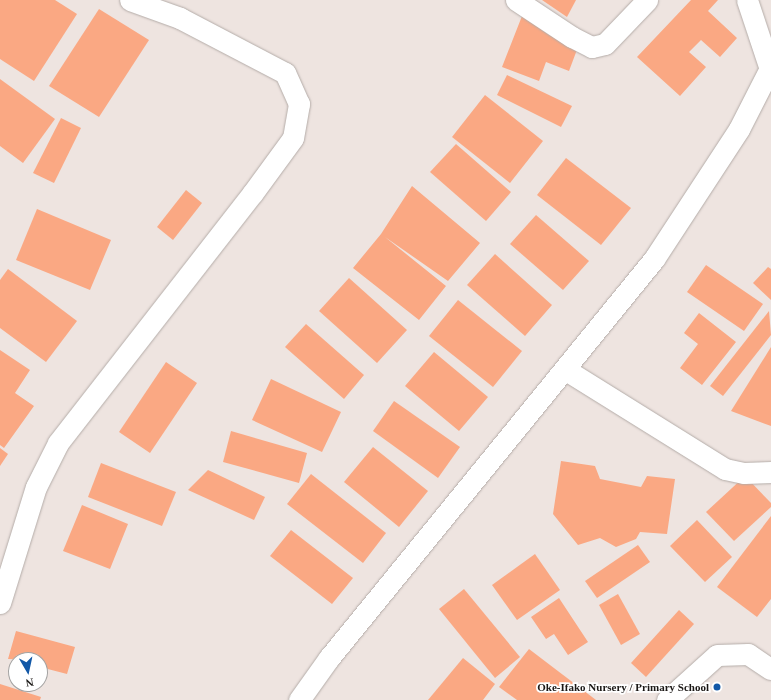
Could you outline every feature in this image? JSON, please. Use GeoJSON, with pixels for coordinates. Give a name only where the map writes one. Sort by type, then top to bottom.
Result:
{"type":"FeatureCollection","features":[{"type":"Feature","properties":{"kind":"street"},"geometry":{"type":"LineString","coordinates":[[0,603],[36,487],[58,443],[252,194],[293,138],[299,104],[285,73],[180,18],[130,0]]}},
{"type":"Feature","properties":{"kind":"street"},"geometry":{"type":"LineString","coordinates":[[516,0],[572,37],[592,47],[604,44],[647,0]]}},
{"type":"Feature","properties":{"kind":"street"},"geometry":{"type":"LineString","coordinates":[[299,700],[329,658],[566,370],[654,259],[739,129],[770,71],[747,0]]}},
{"type":"Feature","properties":{"kind":"street"},"geometry":{"type":"LineString","coordinates":[[566,370],[725,469],[744,473],[771,472]]}},
{"type":"Feature","properties":{"kind":"street"},"geometry":{"type":"LineString","coordinates":[[667,700],[717,655],[748,654],[770,669]]}},
{"type":"Feature","properties":{"kind":"building"},"geometry":{"type":"Polygon","coordinates":[[[0,0],[55,0],[77,14],[34,81],[0,59],[0,0]]]}},
{"type":"Feature","properties":{"kind":"building"},"geometry":{"type":"Polygon","coordinates":[[[542,0],[576,0],[567,17],[542,0]]]}},
{"type":"Feature","properties":{"kind":"building"},"geometry":{"type":"Polygon","coordinates":[[[691,0],[718,0],[708,11],[737,38],[720,57],[701,40],[689,52],[706,67],[680,96],[637,57],[691,0]]]}},
{"type":"Feature","properties":{"kind":"building"},"geometry":{"type":"Polygon","coordinates":[[[99,9],[149,40],[99,117],[49,86],[99,9]]]}},
{"type":"Feature","properties":{"kind":"building"},"geometry":{"type":"Polygon","coordinates":[[[522,16],[549,35],[578,47],[569,71],[546,62],[539,81],[502,67],[522,16]]]}},
{"type":"Feature","properties":{"kind":"building"},"geometry":{"type":"Polygon","coordinates":[[[507,75],[572,106],[561,127],[497,95],[507,75]]]}},
{"type":"Feature","properties":{"kind":"building"},"geometry":{"type":"Polygon","coordinates":[[[0,79],[55,119],[23,163],[0,146],[0,79]]]}},
{"type":"Feature","properties":{"kind":"building"},"geometry":{"type":"Polygon","coordinates":[[[485,95],[543,141],[510,183],[452,137],[485,95]]]}},
{"type":"Feature","properties":{"kind":"building"},"geometry":{"type":"Polygon","coordinates":[[[61,118],[81,128],[54,183],[33,173],[61,118]]]}},
{"type":"Feature","properties":{"kind":"building"},"geometry":{"type":"Polygon","coordinates":[[[456,144],[511,192],[486,221],[430,172],[456,144]]]}},
{"type":"Feature","properties":{"kind":"building"},"geometry":{"type":"Polygon","coordinates":[[[566,158],[631,208],[601,245],[537,195],[566,158]]]}},
{"type":"Feature","properties":{"kind":"building"},"geometry":{"type":"Polygon","coordinates":[[[412,186],[480,243],[448,281],[385,237],[446,286],[419,320],[353,268],[381,234],[412,186]]]}},
{"type":"Feature","properties":{"kind":"building"},"geometry":{"type":"Polygon","coordinates":[[[186,190],[202,203],[173,240],[157,227],[186,190]]]}},
{"type":"Feature","properties":{"kind":"building"},"geometry":{"type":"Polygon","coordinates":[[[37,209],[111,240],[90,290],[16,260],[37,209]]]}},
{"type":"Feature","properties":{"kind":"building"},"geometry":{"type":"Polygon","coordinates":[[[536,215],[589,261],[563,290],[510,244],[536,215]]]}},
{"type":"Feature","properties":{"kind":"building"},"geometry":{"type":"Polygon","coordinates":[[[495,254],[552,305],[525,336],[467,285],[495,254]]]}},
{"type":"Feature","properties":{"kind":"building"},"geometry":{"type":"Polygon","coordinates":[[[706,265],[763,304],[744,331],[687,292],[706,265]]]}},
{"type":"Feature","properties":{"kind":"building"},"geometry":{"type":"Polygon","coordinates":[[[768,267],[771,269],[771,300],[753,283],[768,267]]]}},
{"type":"Feature","properties":{"kind":"building"},"geometry":{"type":"Polygon","coordinates":[[[8,269],[77,321],[46,362],[0,328],[0,280],[8,269]]]}},
{"type":"Feature","properties":{"kind":"building"},"geometry":{"type":"Polygon","coordinates":[[[349,278],[407,330],[377,363],[319,311],[349,278]]]}},
{"type":"Feature","properties":{"kind":"building"},"geometry":{"type":"Polygon","coordinates":[[[458,300],[522,351],[493,387],[429,336],[458,300]]]}},
{"type":"Feature","properties":{"kind":"building"},"geometry":{"type":"Polygon","coordinates":[[[769,311],[771,335],[723,396],[710,386],[769,311]]]}},
{"type":"Feature","properties":{"kind":"building"},"geometry":{"type":"Polygon","coordinates":[[[699,313],[736,342],[702,385],[680,368],[698,344],[684,333],[699,313]]]}},
{"type":"Feature","properties":{"kind":"building"},"geometry":{"type":"Polygon","coordinates":[[[306,324],[364,375],[344,399],[285,347],[306,324]]]}},
{"type":"Feature","properties":{"kind":"building"},"geometry":{"type":"Polygon","coordinates":[[[771,347],[771,426],[731,411],[771,347]]]}},
{"type":"Feature","properties":{"kind":"building"},"geometry":{"type":"Polygon","coordinates":[[[0,350],[30,370],[15,393],[34,406],[4,448],[0,445],[0,350]]]}},
{"type":"Feature","properties":{"kind":"building"},"geometry":{"type":"Polygon","coordinates":[[[434,352],[488,397],[459,431],[405,386],[434,352]]]}},
{"type":"Feature","properties":{"kind":"building"},"geometry":{"type":"Polygon","coordinates":[[[166,362],[197,383],[150,453],[119,432],[166,362]]]}},
{"type":"Feature","properties":{"kind":"building"},"geometry":{"type":"Polygon","coordinates":[[[271,379],[341,412],[322,452],[252,420],[271,379]]]}},
{"type":"Feature","properties":{"kind":"building"},"geometry":{"type":"Polygon","coordinates":[[[394,401],[460,447],[438,478],[373,431],[394,401]]]}},
{"type":"Feature","properties":{"kind":"building"},"geometry":{"type":"Polygon","coordinates":[[[231,431],[307,453],[299,483],[223,462],[231,431]]]}},
{"type":"Feature","properties":{"kind":"building"},"geometry":{"type":"Polygon","coordinates":[[[373,447],[428,491],[399,527],[344,482],[373,447]]]}},
{"type":"Feature","properties":{"kind":"building"},"geometry":{"type":"Polygon","coordinates":[[[0,448],[8,454],[0,466],[0,448]]]}},
{"type":"Feature","properties":{"kind":"building"},"geometry":{"type":"Polygon","coordinates":[[[561,461],[595,466],[600,479],[641,487],[647,476],[675,479],[667,534],[640,532],[636,539],[616,547],[600,538],[578,545],[553,514],[561,461]]]}},
{"type":"Feature","properties":{"kind":"building"},"geometry":{"type":"Polygon","coordinates":[[[101,463],[176,492],[162,526],[88,497],[101,463]]]}},
{"type":"Feature","properties":{"kind":"building"},"geometry":{"type":"Polygon","coordinates":[[[208,470],[265,497],[254,520],[188,490],[208,470]]]}},
{"type":"Feature","properties":{"kind":"building"},"geometry":{"type":"Polygon","coordinates":[[[311,474],[386,533],[363,563],[287,504],[311,474]]]}},
{"type":"Feature","properties":{"kind":"building"},"geometry":{"type":"Polygon","coordinates":[[[745,476],[771,503],[771,507],[734,541],[706,512],[745,476]]]}},
{"type":"Feature","properties":{"kind":"building"},"geometry":{"type":"Polygon","coordinates":[[[82,505],[128,524],[110,569],[63,551],[82,505]]]}},
{"type":"Feature","properties":{"kind":"building"},"geometry":{"type":"Polygon","coordinates":[[[771,516],[771,599],[757,617],[717,587],[771,516]]]}},
{"type":"Feature","properties":{"kind":"building"},"geometry":{"type":"Polygon","coordinates":[[[697,520],[732,557],[705,582],[670,546],[697,520]]]}},
{"type":"Feature","properties":{"kind":"building"},"geometry":{"type":"Polygon","coordinates":[[[291,530],[353,578],[332,604],[270,556],[291,530]]]}},
{"type":"Feature","properties":{"kind":"building"},"geometry":{"type":"Polygon","coordinates":[[[638,545],[650,562],[597,598],[585,581],[638,545]]]}},
{"type":"Feature","properties":{"kind":"building"},"geometry":{"type":"Polygon","coordinates":[[[535,554],[560,590],[517,620],[492,585],[535,554]]]}},
{"type":"Feature","properties":{"kind":"building"},"geometry":{"type":"Polygon","coordinates":[[[464,589],[520,657],[495,678],[439,609],[464,589]]]}},
{"type":"Feature","properties":{"kind":"building"},"geometry":{"type":"Polygon","coordinates":[[[618,594],[640,634],[621,645],[599,605],[618,594]]]}},
{"type":"Feature","properties":{"kind":"building"},"geometry":{"type":"Polygon","coordinates":[[[559,598],[588,642],[568,655],[554,634],[546,639],[531,617],[559,598]]]}},
{"type":"Feature","properties":{"kind":"building"},"geometry":{"type":"Polygon","coordinates":[[[679,610],[694,624],[646,677],[631,663],[679,610]]]}},
{"type":"Feature","properties":{"kind":"building"},"geometry":{"type":"Polygon","coordinates":[[[16,631],[75,647],[67,674],[48,669],[48,652],[10,652],[16,631]]]}},
{"type":"Feature","properties":{"kind":"building"},"geometry":{"type":"Polygon","coordinates":[[[529,649],[596,700],[517,700],[499,687],[529,649]]]}},
{"type":"Feature","properties":{"kind":"building"},"geometry":{"type":"Polygon","coordinates":[[[463,658],[495,684],[483,700],[428,700],[463,658]]]}},
{"type":"Feature","properties":{"kind":"building"},"geometry":{"type":"Polygon","coordinates":[[[0,684],[8,687],[8,692],[25,692],[41,697],[40,700],[0,700],[0,684]]]}},
{"type":"Feature","properties":{"kind":"place","name":"Oke-Ifako Nursery / Primary School"},"geometry":{"type":"Point","coordinates":[717,687]}}]}
